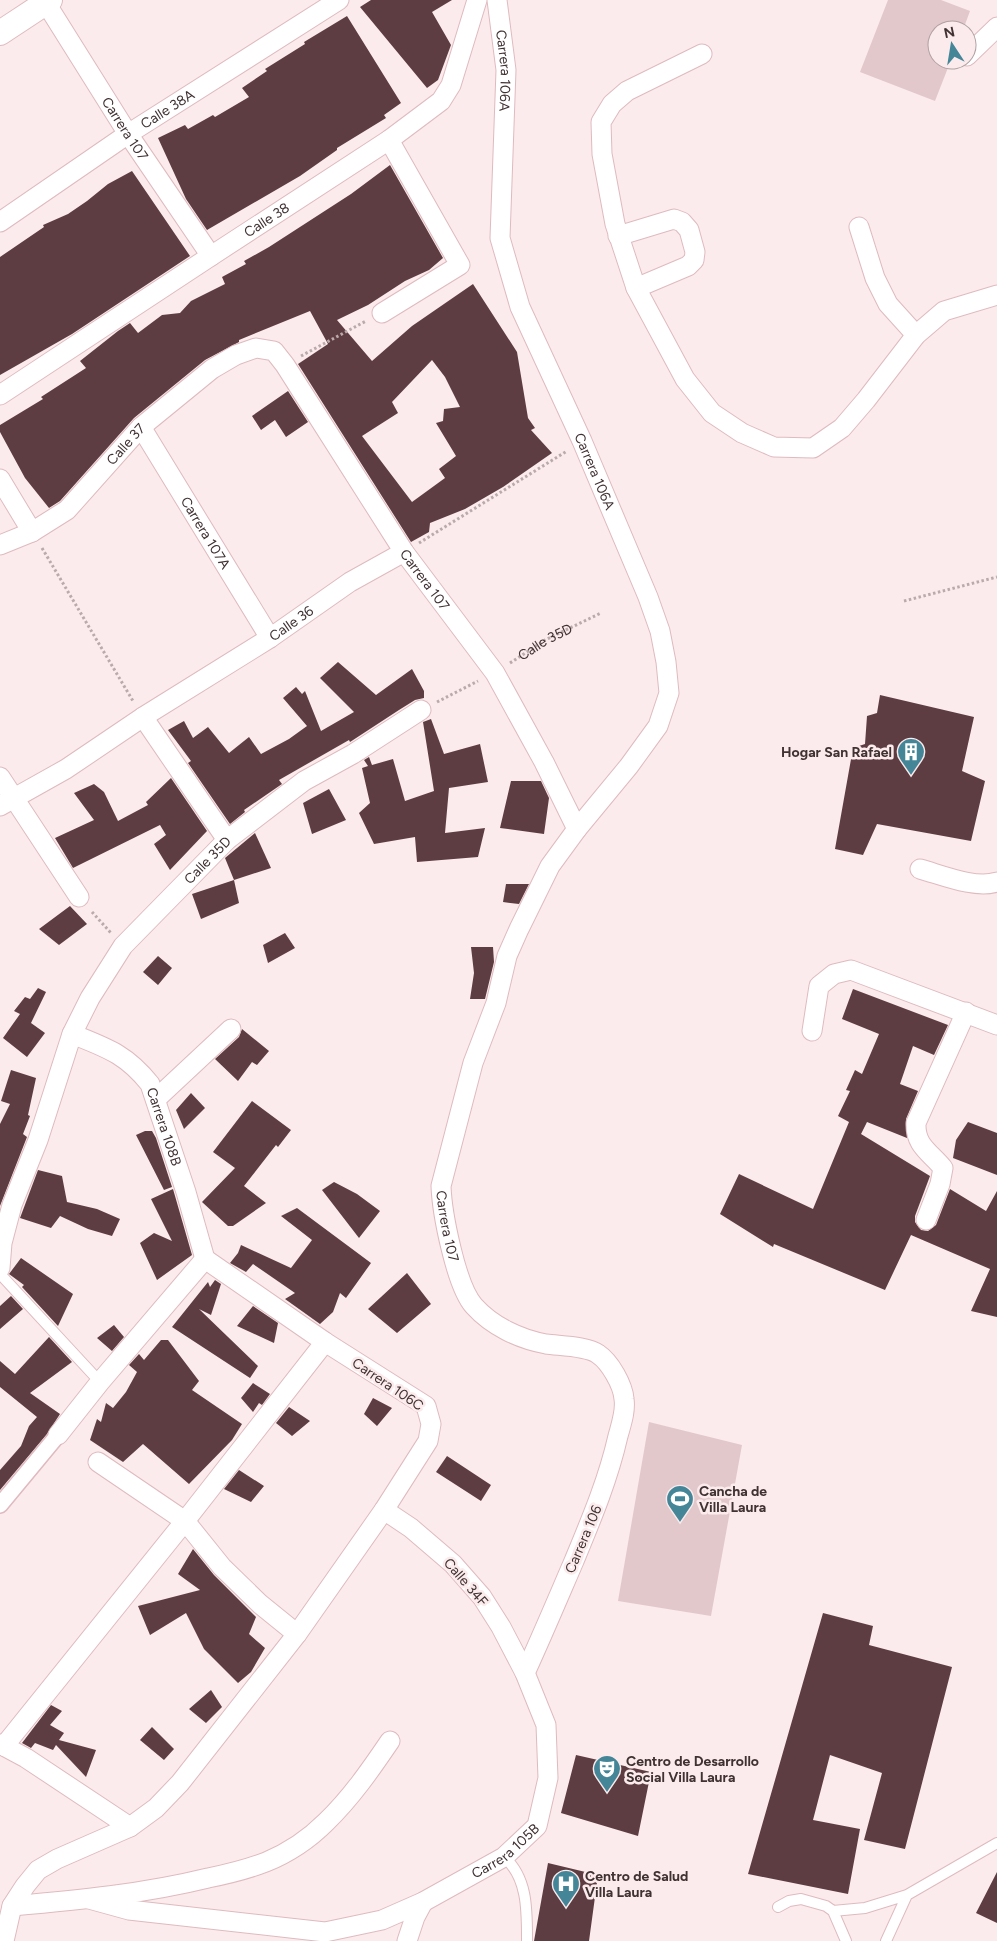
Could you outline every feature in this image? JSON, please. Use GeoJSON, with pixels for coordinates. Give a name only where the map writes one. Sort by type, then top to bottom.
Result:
{"type":"FeatureCollection","features":[{"type":"Feature","properties":{"kind":"street","name":"Calle 38A"},"geometry":{"type":"LineString","coordinates":[[0,222],[128,134],[339,0]]}},
{"type":"Feature","properties":{"kind":"street","name":"Calle 38"},"geometry":{"type":"LineString","coordinates":[[0,395],[389,140],[441,101],[451,85],[477,0]]}},
{"type":"Feature","properties":{"kind":"street","name":"Carrera 106A"},"geometry":{"type":"LineString","coordinates":[[497,0],[506,70],[500,238],[520,307],[582,441],[648,597],[662,639],[669,693],[658,726],[550,866],[532,906]]}},
{"type":"Feature","properties":{"kind":"street","name":"Carrera 107"},"geometry":{"type":"LineString","coordinates":[[46,1],[128,134],[211,256]]}},
{"type":"Feature","properties":{"kind":"street"},"geometry":{"type":"LineString","coordinates":[[0,33],[46,1]]}},
{"type":"Feature","properties":{"kind":"street"},"geometry":{"type":"LineString","coordinates":[[977,46],[997,27]]}},
{"type":"Feature","properties":{"kind":"street"},"geometry":{"type":"LineString","coordinates":[[702,54],[627,91],[612,104],[601,122],[602,154],[611,209],[636,288],[685,380],[712,413],[742,433],[774,447],[813,448],[842,428],[916,335],[944,311],[997,294]]}},
{"type":"Feature","properties":{"kind":"street"},"geometry":{"type":"LineString","coordinates":[[382,313],[460,265],[389,140]]}},
{"type":"Feature","properties":{"kind":"street"},"geometry":{"type":"LineString","coordinates":[[618,236],[674,219],[682,222],[689,230],[696,252],[694,260],[688,266],[636,288]]}},
{"type":"Feature","properties":{"kind":"street"},"geometry":{"type":"LineString","coordinates":[[859,227],[875,278],[888,304],[916,335]]}},
{"type":"Feature","properties":{"kind":"street","name":"Carrera 107"},"geometry":{"type":"LineString","coordinates":[[256,348],[274,351],[285,364],[404,552],[495,673],[544,762],[577,829]]}},
{"type":"Feature","properties":{"kind":"street","name":"Calle 37"},"geometry":{"type":"LineString","coordinates":[[0,544],[32,532],[67,510],[141,427],[212,369],[236,355],[256,348]]}},
{"type":"Feature","properties":{"kind":"street","name":"Carrera 107A"},"geometry":{"type":"LineString","coordinates":[[141,427],[270,638]]}},
{"type":"Feature","properties":{"kind":"street"},"geometry":{"type":"LineString","coordinates":[[0,479],[32,532]]}},
{"type":"Feature","properties":{"kind":"street","name":"Calle 36"},"geometry":{"type":"LineString","coordinates":[[7,802],[66,769],[143,717],[270,638],[350,582],[404,552]]}},
{"type":"Feature","properties":{"kind":"street","name":"Calle 35D"},"geometry":{"type":"LineString","coordinates":[[0,1268],[2,1242],[12,1205],[38,1140],[72,1034],[90,998],[123,946],[227,840],[304,781],[353,754],[421,710]]}},
{"type":"Feature","properties":{"kind":"street"},"geometry":{"type":"LineString","coordinates":[[143,717],[227,840]]}},
{"type":"Feature","properties":{"kind":"street"},"geometry":{"type":"LineString","coordinates":[[0,777],[7,802],[79,898]]}},
{"type":"Feature","properties":{"kind":"street"},"geometry":{"type":"LineString","coordinates":[[920,869],[973,883],[989,884],[997,882]]}},
{"type":"Feature","properties":{"kind":"street","name":"Carrera 107"},"geometry":{"type":"LineString","coordinates":[[532,906],[507,956],[496,1003],[473,1064],[441,1186],[442,1207],[459,1277],[472,1304],[490,1322],[508,1332],[545,1344],[598,1353],[616,1376],[624,1399]]}},
{"type":"Feature","properties":{"kind":"street"},"geometry":{"type":"LineString","coordinates":[[812,1031],[819,986],[834,974],[851,970],[997,1025]]}},
{"type":"Feature","properties":{"kind":"street"},"geometry":{"type":"LineString","coordinates":[[926,1220],[940,1184],[943,1168],[920,1144],[916,1132],[916,1123],[966,1012]]}},
{"type":"Feature","properties":{"kind":"street"},"geometry":{"type":"LineString","coordinates":[[156,1099],[230,1029]]}},
{"type":"Feature","properties":{"kind":"street","name":"Carrera 108B"},"geometry":{"type":"LineString","coordinates":[[72,1034],[112,1050],[128,1060],[150,1084],[205,1258]]}},
{"type":"Feature","properties":{"kind":"street"},"geometry":{"type":"LineString","coordinates":[[0,1505],[100,1382],[205,1258]]}},
{"type":"Feature","properties":{"kind":"street","name":"Carrera 106C"},"geometry":{"type":"LineString","coordinates":[[12,1906],[38,1870],[130,1827],[156,1808],[180,1783],[297,1634],[384,1510],[428,1441],[431,1424],[426,1406],[325,1342],[205,1258]]}},
{"type":"Feature","properties":{"kind":"street"},"geometry":{"type":"LineString","coordinates":[[130,1827],[26,1758],[2,1745],[185,1521],[325,1342]]}},
{"type":"Feature","properties":{"kind":"street","name":"Carrera 106"},"geometry":{"type":"LineString","coordinates":[[525,1673],[600,1499],[616,1448],[624,1414],[624,1399]]}},
{"type":"Feature","properties":{"kind":"street"},"geometry":{"type":"LineString","coordinates":[[98,1462],[185,1521],[222,1567],[260,1604],[297,1634]]}},
{"type":"Feature","properties":{"kind":"street","name":"Calle 34F"},"geometry":{"type":"LineString","coordinates":[[384,1510],[410,1528],[453,1564],[476,1590],[501,1626],[525,1673]]}},
{"type":"Feature","properties":{"kind":"street","name":"Carrera 105B"},"geometry":{"type":"LineString","coordinates":[[89,1899],[129,1910],[324,1936],[382,1920],[422,1902],[504,1856],[537,1826],[548,1778],[546,1726],[525,1673]]}},
{"type":"Feature","properties":{"kind":"street"},"geometry":{"type":"LineString","coordinates":[[4,1941],[12,1906],[144,1892],[234,1872],[267,1861],[292,1848],[326,1822],[364,1778],[390,1741]]}},
{"type":"Feature","properties":{"kind":"street"},"geometry":{"type":"LineString","coordinates":[[407,1941],[422,1902]]}},
{"type":"Feature","properties":{"kind":"lane"},"geometry":{"type":"LineString","coordinates":[[0,1274],[100,1382]]}},
{"type":"Feature","properties":{"kind":"lane"},"geometry":{"type":"LineString","coordinates":[[833,1911],[865,1908],[907,1896],[997,1843]]}},
{"type":"Feature","properties":{"kind":"lane"},"geometry":{"type":"LineString","coordinates":[[504,1856],[515,1866],[527,1903],[527,1941]]}},
{"type":"Feature","properties":{"kind":"lane"},"geometry":{"type":"LineString","coordinates":[[886,1941],[907,1896]]}},
{"type":"Feature","properties":{"kind":"lane"},"geometry":{"type":"LineString","coordinates":[[778,1908],[790,1901],[800,1899],[826,1906],[833,1911],[846,1941]]}},
{"type":"Feature","properties":{"kind":"path"},"geometry":{"type":"LineString","coordinates":[[285,364],[382,313]]}},
{"type":"Feature","properties":{"kind":"path"},"geometry":{"type":"LineString","coordinates":[[404,552],[582,441]]}},
{"type":"Feature","properties":{"kind":"path"},"geometry":{"type":"LineString","coordinates":[[32,532],[143,717]]}},
{"type":"Feature","properties":{"kind":"path"},"geometry":{"type":"LineString","coordinates":[[904,601],[997,577]]}},
{"type":"Feature","properties":{"kind":"path","name":"Calle 35D"},"geometry":{"type":"LineString","coordinates":[[421,710],[495,673],[545,640],[601,613]]}},
{"type":"Feature","properties":{"kind":"path"},"geometry":{"type":"LineString","coordinates":[[79,898],[123,946]]}},
{"type":"Feature","properties":{"kind":"shaded area"},"geometry":{"type":"Polygon","coordinates":[[[888,0],[941,0],[970,11],[967,20],[927,20],[927,70],[947,70],[935,101],[860,72],[888,0]]]}},
{"type":"Feature","properties":{"kind":"shaded area","name":"Cancha de Villa Laura"},"geometry":{"type":"Polygon","coordinates":[[[649,1422],[742,1445],[711,1616],[618,1601],[649,1422]]]}},
{"type":"Feature","properties":{"kind":"building"},"geometry":{"type":"Polygon","coordinates":[[[371,0],[452,0],[432,12],[451,45],[438,80],[427,88],[360,7],[371,0]]]}},
{"type":"Feature","properties":{"kind":"building"},"geometry":{"type":"Polygon","coordinates":[[[347,16],[401,103],[384,115],[386,118],[337,148],[337,150],[300,176],[207,230],[186,199],[158,138],[185,125],[188,129],[213,115],[215,117],[249,97],[242,88],[267,71],[265,69],[305,44],[304,42],[347,16]]]}},
{"type":"Feature","properties":{"kind":"building"},"geometry":{"type":"Polygon","coordinates":[[[390,165],[443,258],[429,270],[405,281],[368,305],[337,320],[372,361],[412,326],[473,284],[517,352],[528,418],[535,428],[531,430],[552,453],[503,487],[465,509],[430,523],[429,532],[411,542],[298,364],[328,344],[310,311],[239,340],[239,342],[205,360],[134,418],[60,501],[49,508],[25,478],[0,432],[0,425],[43,399],[41,397],[86,368],[80,361],[130,323],[138,333],[162,315],[180,313],[191,301],[225,284],[222,277],[246,264],[244,261],[351,194],[390,165]],[[432,360],[392,402],[398,413],[362,436],[412,502],[445,478],[439,469],[456,456],[436,423],[443,421],[444,409],[460,407],[445,377],[432,360]]]}},
{"type":"Feature","properties":{"kind":"building"},"geometry":{"type":"Polygon","coordinates":[[[132,171],[190,256],[72,334],[0,375],[0,257],[44,227],[43,225],[68,214],[108,184],[132,171]]]}},
{"type":"Feature","properties":{"kind":"building"},"geometry":{"type":"Polygon","coordinates":[[[288,391],[308,422],[286,437],[275,420],[261,430],[252,416],[288,391]]]}},
{"type":"Feature","properties":{"kind":"building"},"geometry":{"type":"Polygon","coordinates":[[[338,662],[376,695],[412,669],[424,691],[424,698],[415,700],[350,742],[349,740],[279,780],[282,784],[244,810],[245,812],[230,824],[188,763],[191,761],[168,730],[184,721],[193,738],[208,727],[229,753],[249,737],[261,754],[289,739],[307,726],[283,698],[296,687],[302,694],[305,691],[321,731],[354,712],[320,678],[338,662]]]}},
{"type":"Feature","properties":{"kind":"building","name":"Hogar San Rafael"},"geometry":{"type":"Polygon","coordinates":[[[880,695],[974,717],[962,771],[985,781],[971,841],[877,824],[863,855],[835,849],[853,748],[865,744],[867,716],[877,713],[880,695]]]}},
{"type":"Feature","properties":{"kind":"building"},"geometry":{"type":"Polygon","coordinates":[[[431,719],[444,754],[480,744],[488,782],[449,788],[445,833],[485,828],[478,857],[417,862],[415,837],[374,844],[359,813],[370,803],[362,768],[368,766],[364,760],[369,757],[372,765],[393,759],[405,801],[434,791],[423,722],[431,719]]]}},
{"type":"Feature","properties":{"kind":"building"},"geometry":{"type":"Polygon","coordinates":[[[171,778],[207,831],[170,870],[154,844],[166,835],[160,825],[73,868],[55,838],[94,820],[74,793],[94,784],[104,792],[118,821],[148,805],[146,802],[171,778]]]}},
{"type":"Feature","properties":{"kind":"building"},"geometry":{"type":"Polygon","coordinates":[[[511,781],[541,781],[549,798],[544,834],[500,828],[511,781]]]}},
{"type":"Feature","properties":{"kind":"building"},"geometry":{"type":"Polygon","coordinates":[[[329,789],[346,820],[312,834],[303,803],[329,789]]]}},
{"type":"Feature","properties":{"kind":"building"},"geometry":{"type":"Polygon","coordinates":[[[255,833],[271,868],[234,880],[225,858],[255,833]]]}},
{"type":"Feature","properties":{"kind":"building"},"geometry":{"type":"Polygon","coordinates":[[[234,880],[239,903],[201,919],[192,894],[234,880]]]}},
{"type":"Feature","properties":{"kind":"building"},"geometry":{"type":"Polygon","coordinates":[[[506,884],[529,884],[519,904],[503,902],[506,884]]]}},
{"type":"Feature","properties":{"kind":"building"},"geometry":{"type":"Polygon","coordinates":[[[70,906],[87,924],[59,945],[39,929],[70,906]]]}},
{"type":"Feature","properties":{"kind":"building"},"geometry":{"type":"Polygon","coordinates":[[[285,933],[295,948],[268,963],[263,945],[285,933]]]}},
{"type":"Feature","properties":{"kind":"building"},"geometry":{"type":"Polygon","coordinates":[[[471,947],[493,947],[494,962],[485,999],[470,999],[474,973],[471,947]]]}},
{"type":"Feature","properties":{"kind":"building"},"geometry":{"type":"Polygon","coordinates":[[[158,956],[172,968],[158,985],[143,972],[158,956]]]}},
{"type":"Feature","properties":{"kind":"building"},"geometry":{"type":"Polygon","coordinates":[[[38,988],[46,992],[31,1023],[45,1033],[27,1057],[3,1038],[20,1014],[14,1011],[25,997],[30,999],[38,988]]]}},
{"type":"Feature","properties":{"kind":"building"},"geometry":{"type":"Polygon","coordinates":[[[853,989],[948,1025],[934,1055],[913,1046],[900,1084],[918,1091],[906,1119],[907,1138],[867,1122],[861,1134],[930,1176],[915,1216],[915,1222],[921,1230],[928,1231],[936,1225],[950,1189],[986,1211],[997,1191],[997,1317],[971,1311],[990,1269],[911,1235],[885,1290],[774,1244],[773,1247],[720,1214],[739,1174],[813,1209],[849,1122],[838,1116],[850,1091],[846,1090],[855,1070],[862,1074],[879,1034],[842,1019],[853,989]]]}},
{"type":"Feature","properties":{"kind":"building"},"geometry":{"type":"Polygon","coordinates":[[[242,1029],[269,1051],[257,1065],[252,1062],[238,1081],[215,1059],[239,1037],[242,1029]]]}},
{"type":"Feature","properties":{"kind":"building"},"geometry":{"type":"Polygon","coordinates":[[[11,1070],[36,1078],[28,1115],[30,1116],[23,1134],[27,1137],[0,1206],[0,1124],[10,1104],[1,1101],[11,1070]]]}},
{"type":"Feature","properties":{"kind":"building"},"geometry":{"type":"Polygon","coordinates":[[[191,1093],[205,1108],[184,1129],[176,1110],[191,1093]]]}},
{"type":"Feature","properties":{"kind":"building"},"geometry":{"type":"Polygon","coordinates":[[[252,1101],[291,1130],[278,1147],[276,1145],[244,1186],[266,1203],[233,1226],[228,1226],[202,1202],[235,1168],[213,1152],[252,1101]]]}},
{"type":"Feature","properties":{"kind":"building"},"geometry":{"type":"Polygon","coordinates":[[[968,1122],[997,1133],[997,1175],[953,1158],[956,1140],[968,1122]]]}},
{"type":"Feature","properties":{"kind":"building"},"geometry":{"type":"Polygon","coordinates":[[[145,1131],[152,1131],[156,1138],[172,1187],[164,1190],[136,1135],[145,1131]]]}},
{"type":"Feature","properties":{"kind":"building"},"geometry":{"type":"Polygon","coordinates":[[[38,1170],[62,1176],[67,1202],[97,1209],[120,1219],[112,1236],[88,1229],[60,1216],[51,1228],[20,1218],[38,1170]]]}},
{"type":"Feature","properties":{"kind":"building"},"geometry":{"type":"Polygon","coordinates":[[[334,1182],[357,1194],[380,1211],[359,1238],[322,1190],[334,1182]]]}},
{"type":"Feature","properties":{"kind":"building"},"geometry":{"type":"Polygon","coordinates":[[[173,1189],[192,1255],[157,1280],[140,1243],[154,1233],[172,1241],[151,1199],[173,1189]]]}},
{"type":"Feature","properties":{"kind":"building"},"geometry":{"type":"Polygon","coordinates":[[[297,1208],[371,1263],[346,1298],[340,1293],[333,1312],[320,1324],[285,1299],[295,1293],[253,1264],[246,1272],[230,1263],[238,1253],[241,1245],[291,1268],[312,1240],[281,1216],[297,1208]]]}},
{"type":"Feature","properties":{"kind":"building"},"geometry":{"type":"Polygon","coordinates":[[[21,1258],[73,1294],[58,1326],[22,1287],[24,1285],[9,1274],[21,1258]]]}},
{"type":"Feature","properties":{"kind":"building"},"geometry":{"type":"Polygon","coordinates":[[[407,1273],[431,1304],[397,1333],[368,1309],[407,1273]]]}},
{"type":"Feature","properties":{"kind":"building"},"geometry":{"type":"Polygon","coordinates":[[[215,1280],[221,1284],[211,1315],[199,1309],[258,1366],[250,1378],[172,1327],[208,1282],[210,1287],[215,1280]]]}},
{"type":"Feature","properties":{"kind":"building"},"geometry":{"type":"Polygon","coordinates":[[[11,1296],[23,1309],[0,1329],[0,1306],[11,1296]]]}},
{"type":"Feature","properties":{"kind":"building"},"geometry":{"type":"Polygon","coordinates":[[[253,1306],[278,1323],[274,1343],[237,1326],[253,1306]]]}},
{"type":"Feature","properties":{"kind":"building"},"geometry":{"type":"Polygon","coordinates":[[[114,1325],[124,1337],[112,1351],[97,1338],[114,1325]]]}},
{"type":"Feature","properties":{"kind":"building"},"geometry":{"type":"Polygon","coordinates":[[[49,1337],[72,1362],[30,1393],[60,1414],[47,1434],[0,1490],[0,1470],[21,1446],[29,1426],[37,1417],[0,1387],[0,1361],[15,1374],[49,1337]]]}},
{"type":"Feature","properties":{"kind":"building"},"geometry":{"type":"Polygon","coordinates":[[[161,1340],[168,1340],[199,1381],[192,1390],[242,1424],[232,1440],[189,1484],[143,1444],[123,1462],[90,1440],[97,1419],[101,1422],[106,1403],[113,1408],[126,1392],[137,1372],[129,1365],[139,1354],[144,1360],[161,1340]]]}},
{"type":"Feature","properties":{"kind":"building"},"geometry":{"type":"Polygon","coordinates":[[[253,1383],[270,1394],[262,1405],[259,1403],[253,1412],[241,1398],[253,1383]]]}},
{"type":"Feature","properties":{"kind":"building"},"geometry":{"type":"Polygon","coordinates":[[[373,1398],[392,1408],[377,1426],[364,1414],[373,1398]]]}},
{"type":"Feature","properties":{"kind":"building"},"geometry":{"type":"Polygon","coordinates":[[[289,1407],[310,1421],[292,1436],[276,1423],[289,1407]]]}},
{"type":"Feature","properties":{"kind":"building"},"geometry":{"type":"Polygon","coordinates":[[[447,1456],[491,1485],[481,1501],[436,1472],[447,1456]]]}},
{"type":"Feature","properties":{"kind":"building"},"geometry":{"type":"Polygon","coordinates":[[[239,1470],[264,1486],[251,1502],[224,1489],[239,1470]]]}},
{"type":"Feature","properties":{"kind":"building"},"geometry":{"type":"Polygon","coordinates":[[[193,1549],[214,1575],[256,1617],[249,1634],[265,1648],[251,1672],[238,1683],[204,1649],[186,1613],[150,1635],[138,1606],[200,1590],[178,1574],[193,1549]]]}},
{"type":"Feature","properties":{"kind":"building"},"geometry":{"type":"Polygon","coordinates":[[[823,1613],[873,1626],[869,1645],[952,1667],[905,1849],[864,1840],[882,1773],[830,1755],[813,1820],[860,1829],[848,1894],[748,1874],[823,1613]]]}},
{"type":"Feature","properties":{"kind":"building"},"geometry":{"type":"Polygon","coordinates":[[[211,1690],[222,1707],[206,1723],[189,1709],[211,1690]]]}},
{"type":"Feature","properties":{"kind":"building"},"geometry":{"type":"Polygon","coordinates":[[[51,1705],[62,1711],[50,1725],[64,1733],[59,1740],[96,1750],[86,1777],[56,1745],[53,1750],[35,1743],[31,1748],[22,1743],[51,1705]]]}},
{"type":"Feature","properties":{"kind":"building"},"geometry":{"type":"Polygon","coordinates":[[[152,1727],[174,1749],[164,1760],[140,1740],[152,1727]]]}},
{"type":"Feature","properties":{"kind":"building","name":"Centro de Desarrollo Social Villa Laura"},"geometry":{"type":"Polygon","coordinates":[[[576,1755],[651,1772],[638,1836],[561,1813],[576,1755]]]}},
{"type":"Feature","properties":{"kind":"building","name":"Centro de Salud Villa Laura"},"geometry":{"type":"Polygon","coordinates":[[[548,1863],[598,1875],[589,1941],[534,1941],[548,1863]]]}},
{"type":"Feature","properties":{"kind":"building"},"geometry":{"type":"Polygon","coordinates":[[[997,1872],[997,1923],[976,1913],[997,1872]]]}},
{"type":"Feature","properties":{"kind":"place","name":"Hogar San Rafael"},"geometry":{"type":"Point","coordinates":[911,776]}},
{"type":"Feature","properties":{"kind":"place","name":"Cancha de Villa Laura"},"geometry":{"type":"Point","coordinates":[680,1523]}},
{"type":"Feature","properties":{"kind":"place","name":"Centro de Desarrollo Social Villa Laura"},"geometry":{"type":"Point","coordinates":[607,1793]}},
{"type":"Feature","properties":{"kind":"place","name":"Centro de Salud Villa Laura"},"geometry":{"type":"Point","coordinates":[566,1908]}}]}
